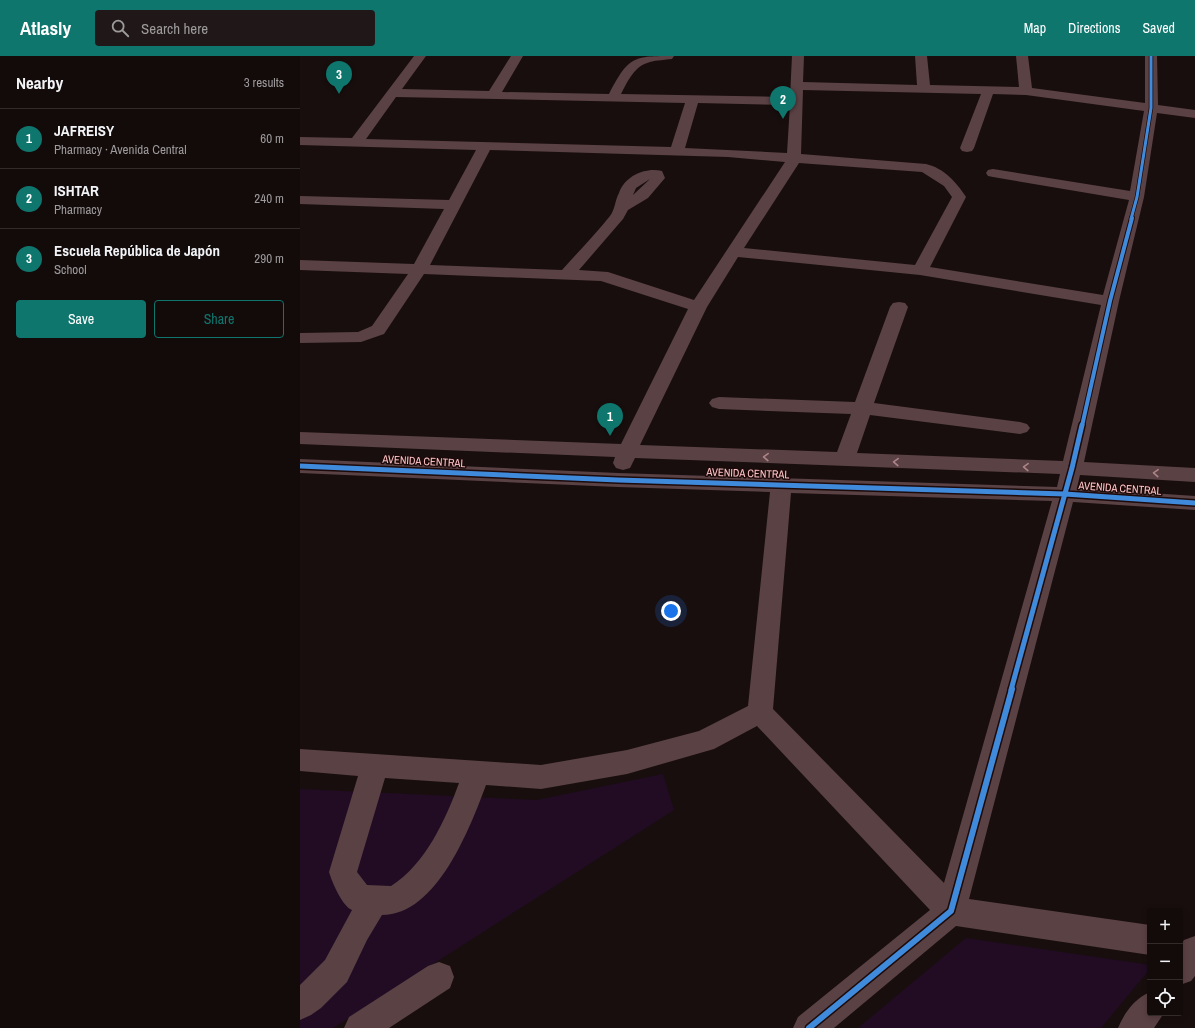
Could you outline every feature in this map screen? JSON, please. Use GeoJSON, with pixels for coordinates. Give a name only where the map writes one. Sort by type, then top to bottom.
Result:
{"type":"FeatureCollection","features":[{"type":"Feature","properties":{"kind":"street"},"geometry":{"type":"LineString","coordinates":[[356,143],[420,56]]}},
{"type":"Feature","properties":{"kind":"street"},"geometry":{"type":"LineString","coordinates":[[494,96],[517,56]]}},
{"type":"Feature","properties":{"kind":"street"},"geometry":{"type":"LineString","coordinates":[[613,98],[632,65],[643,58],[668,56]]}},
{"type":"Feature","properties":{"kind":"street"},"geometry":{"type":"LineString","coordinates":[[618,480],[627,451],[698,307],[735,252],[794,158],[798,56]]}},
{"type":"Feature","properties":{"kind":"street"},"geometry":{"type":"LineString","coordinates":[[921,56],[924,88]]}},
{"type":"Feature","properties":{"kind":"street"},"geometry":{"type":"LineString","coordinates":[[1022,56],[1026,91]]}},
{"type":"Feature","properties":{"kind":"street"},"geometry":{"type":"LineString","coordinates":[[810,1028],[951,910],[1072,468],[1110,301],[1137,197],[1151,108],[1150,56]]}},
{"type":"Feature","properties":{"kind":"street"},"geometry":{"type":"LineString","coordinates":[[393,93],[692,100],[797,93],[924,88],[989,89],[1026,91],[1195,114]]}},
{"type":"Feature","properties":{"kind":"street"},"geometry":{"type":"LineString","coordinates":[[967,148],[989,89]]}},
{"type":"Feature","properties":{"kind":"street"},"geometry":{"type":"LineString","coordinates":[[678,152],[692,100]]}},
{"type":"Feature","properties":{"kind":"street"},"geometry":{"type":"LineString","coordinates":[[300,141],[728,153],[926,168],[949,183],[959,197],[920,270]]}},
{"type":"Feature","properties":{"kind":"street"},"geometry":{"type":"LineString","coordinates":[[300,338],[361,337],[378,330],[420,269],[485,146]]}},
{"type":"Feature","properties":{"kind":"street"},"geometry":{"type":"LineString","coordinates":[[993,173],[1137,197]]}},
{"type":"Feature","properties":{"kind":"street"},"geometry":{"type":"LineString","coordinates":[[300,200],[454,205]]}},
{"type":"Feature","properties":{"kind":"street"},"geometry":{"type":"LineString","coordinates":[[567,274],[618,216],[622,207]]}},
{"type":"Feature","properties":{"kind":"street"},"geometry":{"type":"LineString","coordinates":[[735,252],[920,270],[1110,301]]}},
{"type":"Feature","properties":{"kind":"street"},"geometry":{"type":"LineString","coordinates":[[300,265],[602,276],[698,307]]}},
{"type":"Feature","properties":{"kind":"street"},"geometry":{"type":"LineString","coordinates":[[844,460],[899,307]]}},
{"type":"Feature","properties":{"kind":"street"},"geometry":{"type":"LineString","coordinates":[[719,403],[863,408],[1020,428]]}},
{"type":"Feature","properties":{"kind":"street"},"geometry":{"type":"LineString","coordinates":[[300,438],[1072,468],[1195,476]]}},
{"type":"Feature","properties":{"kind":"street","name":"AVENIDA CENTRAL"},"geometry":{"type":"LineString","coordinates":[[300,466],[618,480],[1065,494],[1195,503]]}},
{"type":"Feature","properties":{"kind":"street"},"geometry":{"type":"LineString","coordinates":[[782,484],[760,712],[951,910],[1147,940]]}},
{"type":"Feature","properties":{"kind":"street"},"geometry":{"type":"LineString","coordinates":[[300,760],[540,777],[627,762],[705,740],[760,712]]}},
{"type":"Feature","properties":{"kind":"street"},"geometry":{"type":"LineString","coordinates":[[375,765],[343,872],[347,883],[353,889],[358,898],[374,901],[396,900],[411,889],[421,878],[453,832],[477,772]]}},
{"type":"Feature","properties":{"kind":"street"},"geometry":{"type":"LineString","coordinates":[[300,1004],[310,997],[336,971],[356,930],[374,901]]}},
{"type":"Feature","properties":{"kind":"street"},"geometry":{"type":"LineString","coordinates":[[1183,944],[1195,946]]}},
{"type":"Feature","properties":{"kind":"street"},"geometry":{"type":"LineString","coordinates":[[1183,966],[1195,951]]}},
{"type":"Feature","properties":{"kind":"street"},"geometry":{"type":"LineString","coordinates":[[360,1028],[439,977]]}},
{"type":"Feature","properties":{"kind":"street"},"geometry":{"type":"LineString","coordinates":[[1134,1028],[1147,1012]]}},
{"type":"Feature","properties":{"kind":"shaded area"},"geometry":{"type":"Polygon","coordinates":[[[663,774],[674,810],[333,1028],[300,1028],[300,789],[537,800],[663,774]]]}},
{"type":"Feature","properties":{"kind":"shaded area"},"geometry":{"type":"Polygon","coordinates":[[[966,938],[1147,965],[1147,973],[1101,1028],[858,1028],[966,938]]]}},
{"type":"Feature","properties":{"kind":"cycle path"},"geometry":{"type":"LineString","coordinates":[[809,1028],[951,911],[1072,468],[1110,301],[1137,197],[1151,108],[1151,56]]}},
{"type":"Feature","properties":{"kind":"cycle path"},"geometry":{"type":"LineString","coordinates":[[300,466],[618,480],[1065,494],[1195,503]]}},
{"type":"Feature","properties":{"kind":"place","name":"Escuela República de Japón"},"geometry":{"type":"Point","coordinates":[339,94]}},
{"type":"Feature","properties":{"kind":"place","name":"ISHTAR"},"geometry":{"type":"Point","coordinates":[783,119]}},
{"type":"Feature","properties":{"kind":"place","name":"JAFREISY"},"geometry":{"type":"Point","coordinates":[610,436]}}]}
